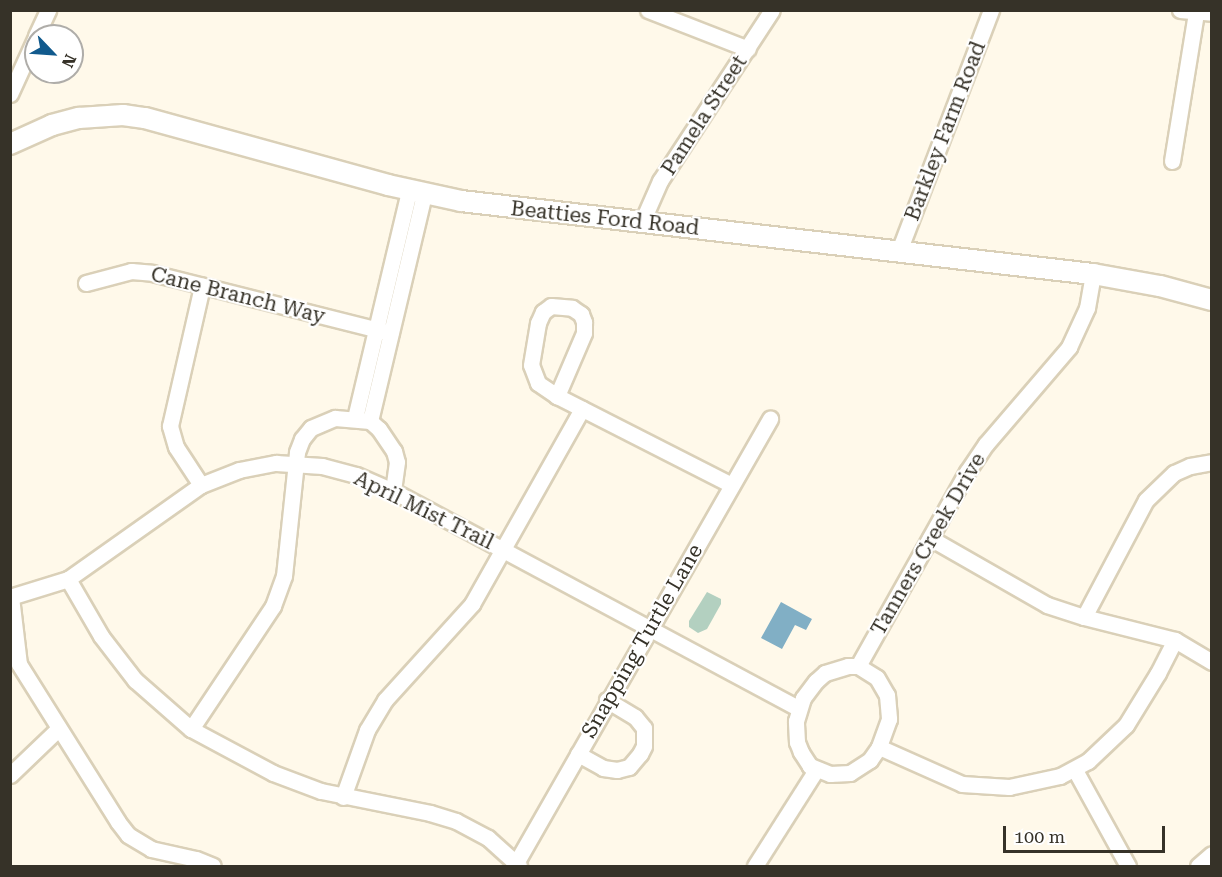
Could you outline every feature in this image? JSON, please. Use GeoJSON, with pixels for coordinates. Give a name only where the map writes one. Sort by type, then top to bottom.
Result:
{"type":"FeatureCollection","features":[{"type":"Feature","properties":{"kind":"main road","name":"Beatties Ford Road"},"geometry":{"type":"LineString","coordinates":[[10,144],[61,123],[97,116],[123,115],[173,124],[417,193],[460,201],[1094,274],[1160,286],[1212,300]]}},
{"type":"Feature","properties":{"kind":"street"},"geometry":{"type":"LineString","coordinates":[[42,24],[48,10]]}},
{"type":"Feature","properties":{"kind":"street"},"geometry":{"type":"LineString","coordinates":[[648,10],[748,49]]}},
{"type":"Feature","properties":{"kind":"street","name":"Pamela Street"},"geometry":{"type":"LineString","coordinates":[[642,222],[660,182],[772,10]]}},
{"type":"Feature","properties":{"kind":"street","name":"Barkley Farm Road"},"geometry":{"type":"LineString","coordinates":[[899,251],[991,10]]}},
{"type":"Feature","properties":{"kind":"street"},"geometry":{"type":"LineString","coordinates":[[1172,161],[1204,12],[1180,10]]}},
{"type":"Feature","properties":{"kind":"street"},"geometry":{"type":"LineString","coordinates":[[10,94],[24,63]]}},
{"type":"Feature","properties":{"kind":"street"},"geometry":{"type":"LineString","coordinates":[[362,420],[417,193]]}},
{"type":"Feature","properties":{"kind":"street","name":"Cane Branch Way"},"geometry":{"type":"LineString","coordinates":[[86,284],[131,271],[152,273],[384,331]]}},
{"type":"Feature","properties":{"kind":"street","name":"Tanners Creek Drive"},"geometry":{"type":"LineString","coordinates":[[858,666],[967,472],[986,444],[1069,347],[1087,308],[1094,274]]}},
{"type":"Feature","properties":{"kind":"street"},"geometry":{"type":"LineString","coordinates":[[201,485],[176,447],[170,426],[202,286]]}},
{"type":"Feature","properties":{"kind":"street"},"geometry":{"type":"LineString","coordinates":[[557,396],[584,333],[581,314],[561,306],[551,306],[543,312],[534,337],[531,365],[538,383],[557,396],[732,485]]}},
{"type":"Feature","properties":{"kind":"street"},"geometry":{"type":"LineString","coordinates":[[343,797],[367,730],[385,700],[472,604],[502,547],[582,409]]}},
{"type":"Feature","properties":{"kind":"street"},"geometry":{"type":"LineString","coordinates":[[191,729],[273,606],[284,576],[295,463],[302,439],[311,429],[335,418],[362,420],[379,429],[394,451],[397,462],[393,491]]}},
{"type":"Feature","properties":{"kind":"street","name":"Snapping Turtle Lane"},"geometry":{"type":"LineString","coordinates":[[517,865],[648,628],[770,419]]}},
{"type":"Feature","properties":{"kind":"street"},"geometry":{"type":"LineString","coordinates":[[1084,617],[1146,500],[1174,473],[1190,466],[1212,462]]}},
{"type":"Feature","properties":{"kind":"street","name":"April Mist Trail"},"geometry":{"type":"LineString","coordinates":[[11,597],[68,579],[201,485],[239,470],[276,463],[322,466],[356,475],[393,491],[502,547],[798,708]]}},
{"type":"Feature","properties":{"kind":"street"},"geometry":{"type":"LineString","coordinates":[[930,538],[1047,605],[1174,640],[1212,662]]}},
{"type":"Feature","properties":{"kind":"street"},"geometry":{"type":"LineString","coordinates":[[68,579],[101,636],[135,680],[191,729],[273,773],[343,797],[430,813],[456,821],[488,838],[517,865]]}},
{"type":"Feature","properties":{"kind":"street"},"geometry":{"type":"LineString","coordinates":[[11,597],[19,664],[123,829],[139,843],[159,852],[196,859],[213,867]]}},
{"type":"Feature","properties":{"kind":"street"},"geometry":{"type":"LineString","coordinates":[[879,747],[943,777],[989,788],[1035,783],[1076,770],[1106,746],[1126,724],[1143,699],[1174,640]]}},
{"type":"Feature","properties":{"kind":"street"},"geometry":{"type":"LineString","coordinates":[[858,666],[878,678],[887,695],[889,719],[879,747],[870,760],[850,773],[830,774],[816,770],[810,766],[797,742],[798,708],[809,688],[825,674],[838,668],[858,666]]}},
{"type":"Feature","properties":{"kind":"street"},"geometry":{"type":"LineString","coordinates":[[578,754],[603,768],[617,770],[629,767],[640,754],[645,738],[644,728],[636,717],[608,700]]}},
{"type":"Feature","properties":{"kind":"street"},"geometry":{"type":"LineString","coordinates":[[10,775],[58,729]]}},
{"type":"Feature","properties":{"kind":"street"},"geometry":{"type":"LineString","coordinates":[[755,867],[816,770]]}},
{"type":"Feature","properties":{"kind":"street"},"geometry":{"type":"LineString","coordinates":[[1076,770],[1128,867]]}},
{"type":"Feature","properties":{"kind":"street"},"geometry":{"type":"LineString","coordinates":[[152,867],[159,852]]}},
{"type":"Feature","properties":{"kind":"street"},"geometry":{"type":"LineString","coordinates":[[1198,867],[1212,854]]}},
{"type":"Feature","properties":{"kind":"green space"},"geometry":{"type":"Polygon","coordinates":[[[707,592],[721,599],[721,604],[707,629],[698,633],[689,627],[689,621],[707,592]]]}},
{"type":"Feature","properties":{"kind":"water"},"geometry":{"type":"Polygon","coordinates":[[[781,602],[812,619],[806,630],[795,625],[782,649],[761,638],[781,602]]]}}]}
